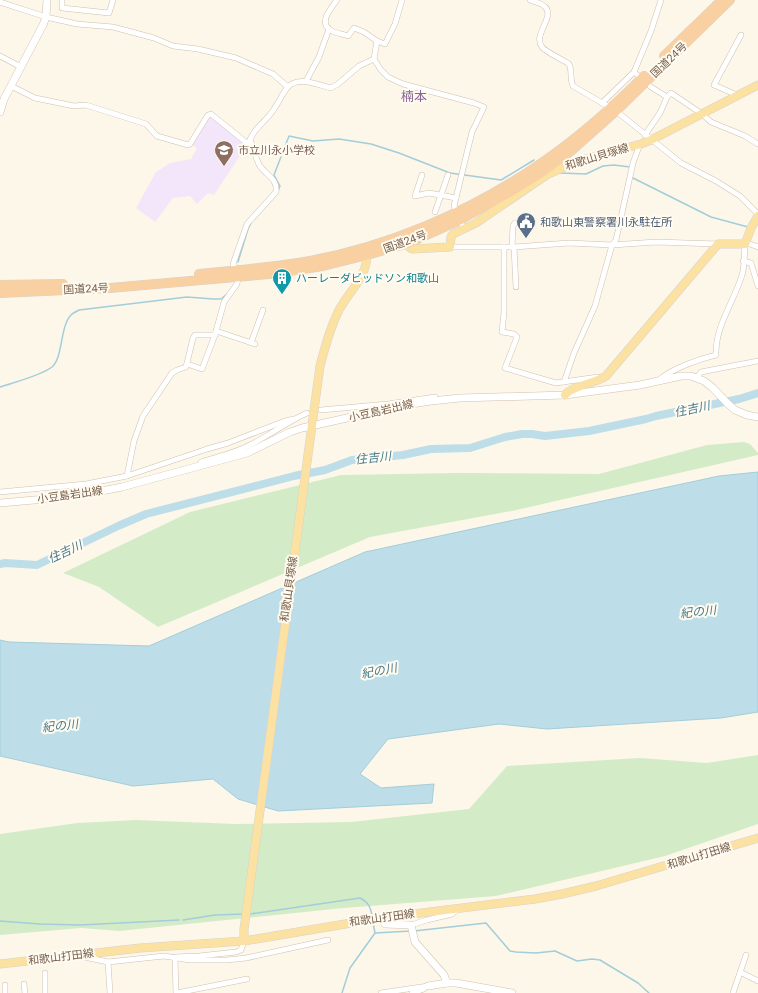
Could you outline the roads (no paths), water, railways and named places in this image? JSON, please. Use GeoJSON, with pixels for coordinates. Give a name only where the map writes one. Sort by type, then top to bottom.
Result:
{"type":"FeatureCollection","features":[{"type":"Feature","properties":{"kind":"highway","name":"国道24号"},"geometry":{"type":"LineString","coordinates":[[643,81],[722,0]]}},
{"type":"Feature","properties":{"kind":"highway","name":"国道24号"},"geometry":{"type":"LineString","coordinates":[[366,251],[408,243],[460,220],[538,175],[568,148],[609,107],[643,81],[730,0]]}},
{"type":"Feature","properties":{"kind":"highway","name":"国道24号"},"geometry":{"type":"LineString","coordinates":[[0,285],[100,283],[237,274],[269,274],[323,266],[366,251],[441,220],[460,220]]}},
{"type":"Feature","properties":{"kind":"highway","name":"国道24号"},"geometry":{"type":"LineString","coordinates":[[0,293],[110,288],[237,274]]}},
{"type":"Feature","properties":{"kind":"main road"},"geometry":{"type":"LineString","coordinates":[[0,112],[4,99],[43,25],[46,17],[47,0]]}},
{"type":"Feature","properties":{"kind":"main road","name":"和歌山貝塚線"},"geometry":{"type":"LineString","coordinates":[[450,247],[451,237],[456,232],[460,220],[476,223],[548,174],[578,161],[640,144],[648,137],[702,114],[758,85]]}},
{"type":"Feature","properties":{"kind":"main road"},"geometry":{"type":"LineString","coordinates":[[568,148],[578,161]]}},
{"type":"Feature","properties":{"kind":"main road"},"geometry":{"type":"LineString","coordinates":[[565,396],[572,390],[600,380],[606,376],[718,244],[745,244],[758,215]]}},
{"type":"Feature","properties":{"kind":"main road"},"geometry":{"type":"LineString","coordinates":[[408,243],[412,250],[450,247]]}},
{"type":"Feature","properties":{"kind":"main road","name":"和歌山貝塚線"},"geometry":{"type":"LineString","coordinates":[[244,941],[244,929],[310,435],[318,409],[320,366],[330,330],[339,310],[365,270],[366,251]]}},
{"type":"Feature","properties":{"kind":"main road","name":"小豆島岩出線"},"geometry":{"type":"LineString","coordinates":[[0,502],[86,494],[122,487],[247,453],[290,432],[312,426],[405,405],[460,398],[565,396],[640,385],[681,376],[691,376],[697,377],[704,381],[735,410],[747,416],[758,417]]}},
{"type":"Feature","properties":{"kind":"main road","name":"和歌山打田線"},"geometry":{"type":"LineString","coordinates":[[0,964],[140,948],[244,941],[381,918],[562,894],[647,871],[758,838]]}},
{"type":"Feature","properties":{"kind":"main road"},"geometry":{"type":"LineString","coordinates":[[381,918],[385,924],[412,930],[415,942],[444,975],[447,983]]}},
{"type":"Feature","properties":{"kind":"main road"},"geometry":{"type":"LineString","coordinates":[[428,986],[447,983],[512,993]]}},
{"type":"Feature","properties":{"kind":"street"},"geometry":{"type":"LineString","coordinates":[[62,0],[62,8],[109,13],[114,0]]}},
{"type":"Feature","properties":{"kind":"street"},"geometry":{"type":"LineString","coordinates":[[337,0],[325,19],[329,29],[348,36],[354,28],[385,44],[395,24],[402,0]]}},
{"type":"Feature","properties":{"kind":"street"},"geometry":{"type":"LineString","coordinates":[[530,0],[539,2],[548,10],[549,14],[540,34],[540,43],[543,48],[569,64],[571,68],[570,80],[573,86],[609,107],[681,163],[716,181],[740,196],[758,215]]}},
{"type":"Feature","properties":{"kind":"street"},"geometry":{"type":"LineString","coordinates":[[609,107],[634,72],[651,31],[661,0]]}},
{"type":"Feature","properties":{"kind":"street"},"geometry":{"type":"LineString","coordinates":[[0,2],[46,17],[77,24],[113,27],[154,38],[173,46],[198,49],[236,58],[273,74],[288,87]]}},
{"type":"Feature","properties":{"kind":"street"},"geometry":{"type":"LineString","coordinates":[[306,81],[319,57],[329,29]]}},
{"type":"Feature","properties":{"kind":"street"},"geometry":{"type":"LineString","coordinates":[[737,95],[714,85],[741,35]]}},
{"type":"Feature","properties":{"kind":"street"},"geometry":{"type":"LineString","coordinates":[[378,41],[374,59],[381,70],[388,77],[403,84],[484,107],[472,132],[454,206],[460,220]]}},
{"type":"Feature","properties":{"kind":"street"},"geometry":{"type":"LineString","coordinates":[[0,56],[21,67]]}},
{"type":"Feature","properties":{"kind":"street"},"geometry":{"type":"LineString","coordinates":[[11,86],[35,98],[74,106],[86,105],[146,124],[157,136],[188,145],[208,115],[212,114],[248,144],[254,131],[272,113],[288,87],[292,84],[306,81],[330,88],[338,84],[359,66],[374,59]]}},
{"type":"Feature","properties":{"kind":"street"},"geometry":{"type":"LineString","coordinates":[[634,72],[643,81],[667,97]]}},
{"type":"Feature","properties":{"kind":"street"},"geometry":{"type":"LineString","coordinates":[[648,137],[667,97],[671,94],[702,114],[711,122],[745,136],[758,144]]}},
{"type":"Feature","properties":{"kind":"street"},"geometry":{"type":"LineString","coordinates":[[187,364],[202,369],[216,333],[224,302],[237,284],[237,274],[233,264],[247,224],[276,192],[273,178],[259,166],[250,140]]}},
{"type":"Feature","properties":{"kind":"street"},"geometry":{"type":"LineString","coordinates":[[564,382],[574,353],[595,306],[612,245],[616,240],[633,163],[640,144]]}},
{"type":"Feature","properties":{"kind":"street"},"geometry":{"type":"LineString","coordinates":[[422,175],[415,196],[429,193],[456,198]]}},
{"type":"Feature","properties":{"kind":"street"},"geometry":{"type":"LineString","coordinates":[[435,212],[448,175]]}},
{"type":"Feature","properties":{"kind":"street"},"geometry":{"type":"LineString","coordinates":[[516,287],[513,226],[515,223],[531,221]]}},
{"type":"Feature","properties":{"kind":"street"},"geometry":{"type":"LineString","coordinates":[[450,247],[513,247],[569,244],[612,245],[656,242],[718,244]]}},
{"type":"Feature","properties":{"kind":"street"},"geometry":{"type":"LineString","coordinates":[[659,380],[694,362],[716,355],[716,345],[720,330],[742,274],[745,244],[758,246]]}},
{"type":"Feature","properties":{"kind":"street"},"geometry":{"type":"LineString","coordinates":[[504,246],[504,312],[502,332],[514,334],[517,337],[505,368],[556,383],[606,376]]}},
{"type":"Feature","properties":{"kind":"street"},"geometry":{"type":"LineString","coordinates":[[743,261],[751,263],[758,286]]}},
{"type":"Feature","properties":{"kind":"street"},"geometry":{"type":"LineString","coordinates":[[127,476],[134,441],[143,416],[172,373],[186,367],[195,335],[216,333],[253,344],[263,310]]}},
{"type":"Feature","properties":{"kind":"street"},"geometry":{"type":"LineString","coordinates":[[697,377],[701,372],[758,361]]}},
{"type":"Feature","properties":{"kind":"street"},"geometry":{"type":"LineString","coordinates":[[318,409],[388,404],[428,398],[460,398]]}},
{"type":"Feature","properties":{"kind":"street"},"geometry":{"type":"LineString","coordinates":[[178,472],[195,464],[250,445],[307,413]]}},
{"type":"Feature","properties":{"kind":"street"},"geometry":{"type":"LineString","coordinates":[[0,492],[86,484],[127,476],[228,443],[294,419]]}},
{"type":"Feature","properties":{"kind":"street"},"geometry":{"type":"LineString","coordinates":[[412,930],[427,920],[452,914],[460,908]]}},
{"type":"Feature","properties":{"kind":"street"},"geometry":{"type":"LineString","coordinates":[[175,957],[190,960],[227,960],[246,958],[328,940]]}},
{"type":"Feature","properties":{"kind":"street"},"geometry":{"type":"LineString","coordinates":[[76,955],[108,962],[151,957],[199,956],[236,952],[241,950],[244,941]]}},
{"type":"Feature","properties":{"kind":"street"},"geometry":{"type":"LineString","coordinates":[[733,993],[746,955]]}},
{"type":"Feature","properties":{"kind":"street"},"geometry":{"type":"LineString","coordinates":[[175,957],[177,993],[247,979]]}},
{"type":"Feature","properties":{"kind":"street"},"geometry":{"type":"LineString","coordinates":[[108,962],[110,993]]}},
{"type":"Feature","properties":{"kind":"street"},"geometry":{"type":"LineString","coordinates":[[740,972],[758,980]]}},
{"type":"Feature","properties":{"kind":"street"},"geometry":{"type":"LineString","coordinates":[[45,973],[45,993]]}},
{"type":"Feature","properties":{"kind":"street"},"geometry":{"type":"LineString","coordinates":[[24,984],[25,993]]}},
{"type":"Feature","properties":{"kind":"street"},"geometry":{"type":"LineString","coordinates":[[5,985],[5,993]]}},
{"type":"Feature","properties":{"kind":"street"},"geometry":{"type":"LineString","coordinates":[[380,993],[428,986]]}},
{"type":"Feature","properties":{"kind":"street"},"geometry":{"type":"LineString","coordinates":[[412,993],[422,990],[428,986]]}},
{"type":"Feature","properties":{"kind":"water","name":"紀の川"},"geometry":{"type":"Polygon","coordinates":[[[758,472],[758,712],[721,718],[547,729],[499,724],[388,739],[360,774],[381,788],[434,784],[432,803],[278,811],[238,799],[213,779],[133,786],[0,756],[0,640],[9,642],[149,646],[365,552],[719,476],[758,472]]]}},
{"type":"Feature","properties":{"kind":"waterway"},"geometry":{"type":"LineString","coordinates":[[278,191],[280,186],[274,175],[289,136],[313,141],[339,139],[371,144],[399,153],[450,173],[501,180],[534,160]]}},
{"type":"Feature","properties":{"kind":"waterway"},"geometry":{"type":"LineString","coordinates":[[560,173],[586,174],[603,166],[614,165],[630,167]]}},
{"type":"Feature","properties":{"kind":"waterway"},"geometry":{"type":"LineString","coordinates":[[631,177],[711,217],[748,227]]}},
{"type":"Feature","properties":{"kind":"waterway"},"geometry":{"type":"LineString","coordinates":[[238,262],[251,223]]}},
{"type":"Feature","properties":{"kind":"waterway"},"geometry":{"type":"LineString","coordinates":[[0,387],[34,376],[52,367],[56,363],[58,357],[67,320],[72,314],[79,310],[187,297],[221,299],[227,294]]}},
{"type":"Feature","properties":{"kind":"waterway","name":"住吉川"},"geometry":{"type":"LineString","coordinates":[[0,564],[37,565],[146,514],[294,476],[325,470],[352,460],[403,455],[431,449],[470,448],[505,437],[522,434],[545,436],[589,431],[739,399],[758,393]]}},
{"type":"Feature","properties":{"kind":"waterway"},"geometry":{"type":"LineString","coordinates":[[250,914],[360,898],[368,905],[372,915]]}},
{"type":"Feature","properties":{"kind":"waterway"},"geometry":{"type":"LineString","coordinates":[[183,920],[215,915],[244,914]]}},
{"type":"Feature","properties":{"kind":"waterway"},"geometry":{"type":"LineString","coordinates":[[0,921],[80,925],[179,920]]}},
{"type":"Feature","properties":{"kind":"waterway"},"geometry":{"type":"LineString","coordinates":[[342,993],[350,968],[375,933],[373,923]]}},
{"type":"Feature","properties":{"kind":"waterway"},"geometry":{"type":"LineString","coordinates":[[414,931],[486,923],[510,951],[536,953],[555,951],[577,961],[592,959],[600,960],[638,983],[649,993]]}},
{"type":"Feature","properties":{"kind":"waterway"},"geometry":{"type":"LineString","coordinates":[[375,933],[411,931]]}},
{"type":"Feature","properties":{"kind":"place","name":"市立川永小学校"},"geometry":{"type":"Point","coordinates":[224,167]}},
{"type":"Feature","properties":{"kind":"place","name":"和歌山東警察署川永駐在所"},"geometry":{"type":"Point","coordinates":[526,239]}},
{"type":"Feature","properties":{"kind":"place","name":"ハーレーダビッドソン和歌山"},"geometry":{"type":"Point","coordinates":[282,295]}},
{"type":"Feature","properties":{"kind":"district","name":"楠本"},"geometry":{"type":"Point","coordinates":[414,96]}}]}
